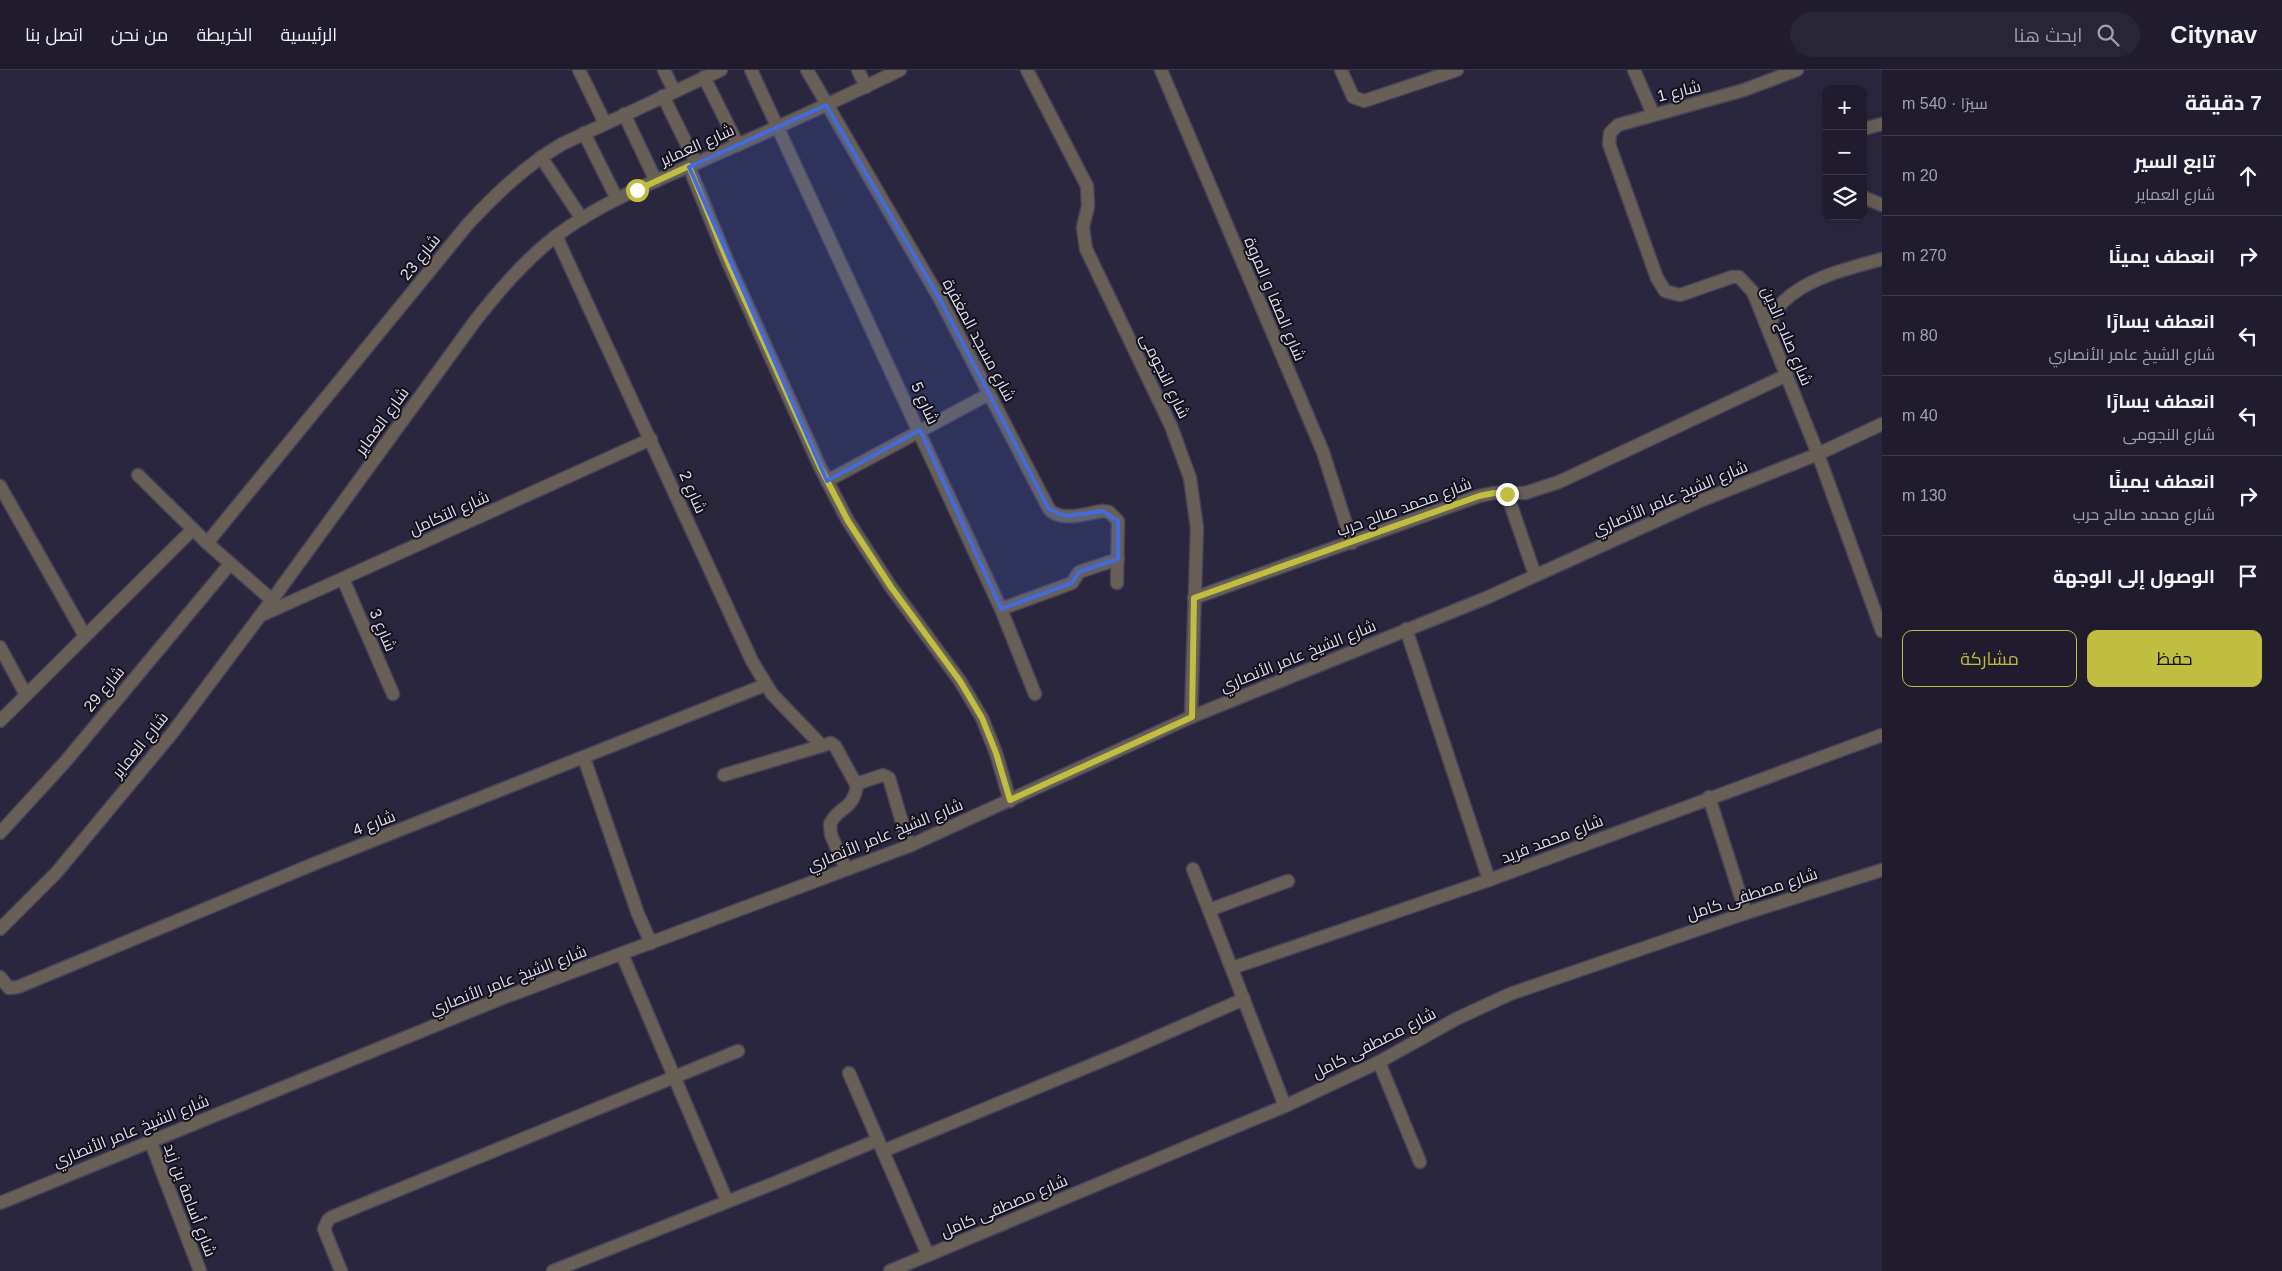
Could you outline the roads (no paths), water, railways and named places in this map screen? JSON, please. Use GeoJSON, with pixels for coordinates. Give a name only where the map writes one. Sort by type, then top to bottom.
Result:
{"type":"FeatureCollection","features":[{"type":"Feature","properties":{"kind":"street"},"geometry":{"type":"LineString","coordinates":[[579,70],[605,123]]}},
{"type":"Feature","properties":{"kind":"street"},"geometry":{"type":"LineString","coordinates":[[664,70],[668,93],[692,165],[768,354],[827,481],[848,521],[891,587],[960,681],[982,718],[996,753],[1010,800]]}},
{"type":"Feature","properties":{"kind":"street","name":"شارع 5"},"geometry":{"type":"LineString","coordinates":[[751,70],[920,430],[1001,609],[1035,694]]}},
{"type":"Feature","properties":{"kind":"street","name":"شارع مسجد المغفرة"},"geometry":{"type":"LineString","coordinates":[[807,70],[915,255],[1053,513],[1065,516],[1103,511],[1114,516],[1119,527],[1117,584]]}},
{"type":"Feature","properties":{"kind":"street"},"geometry":{"type":"LineString","coordinates":[[858,70],[866,87]]}},
{"type":"Feature","properties":{"kind":"street","name":"شارع العماير"},"geometry":{"type":"LineString","coordinates":[[0,929],[57,872],[173,732],[272,600],[487,305],[526,262],[556,236],[617,199],[778,128],[900,70]]}},
{"type":"Feature","properties":{"kind":"street","name":"شارع النجومى"},"geometry":{"type":"LineString","coordinates":[[1027,70],[1087,186],[1088,206],[1083,227],[1086,249],[1183,454],[1195,503],[1197,528],[1192,717]]}},
{"type":"Feature","properties":{"kind":"street","name":"شارع الصفا و المروة"},"geometry":{"type":"LineString","coordinates":[[1162,70],[1323,452],[1352,543]]}},
{"type":"Feature","properties":{"kind":"street"},"geometry":{"type":"LineString","coordinates":[[1341,70],[1353,97],[1364,101],[1457,70]]}},
{"type":"Feature","properties":{"kind":"street"},"geometry":{"type":"LineString","coordinates":[[1634,70],[1653,114]]}},
{"type":"Feature","properties":{"kind":"street","name":"شارع 1"},"geometry":{"type":"LineString","coordinates":[[1653,114],[1744,90],[1790,71]]}},
{"type":"Feature","properties":{"kind":"street"},"geometry":{"type":"LineString","coordinates":[[710,73],[738,145]]}},
{"type":"Feature","properties":{"kind":"street","name":"شارع 23"},"geometry":{"type":"LineString","coordinates":[[207,542],[468,224],[501,188],[541,157],[584,133],[710,73]]}},
{"type":"Feature","properties":{"kind":"street"},"geometry":{"type":"LineString","coordinates":[[624,114],[656,181]]}},
{"type":"Feature","properties":{"kind":"street","name":"شارع صلاح الدين"},"geometry":{"type":"LineString","coordinates":[[1653,114],[1618,125],[1613,128],[1609,139],[1660,285],[1672,294],[1680,295],[1724,278],[1739,278],[1753,292],[1818,454],[1882,631]]}},
{"type":"Feature","properties":{"kind":"street"},"geometry":{"type":"LineString","coordinates":[[1867,128],[1882,124]]}},
{"type":"Feature","properties":{"kind":"street"},"geometry":{"type":"LineString","coordinates":[[584,133],[617,199]]}},
{"type":"Feature","properties":{"kind":"street"},"geometry":{"type":"LineString","coordinates":[[541,157],[582,219]]}},
{"type":"Feature","properties":{"kind":"street"},"geometry":{"type":"LineString","coordinates":[[1867,199],[1882,205]]}},
{"type":"Feature","properties":{"kind":"street","name":"شارع 2"},"geometry":{"type":"LineString","coordinates":[[556,236],[738,631],[765,685],[788,712],[822,746],[831,743],[835,746],[853,781],[858,784]]}},
{"type":"Feature","properties":{"kind":"street"},"geometry":{"type":"LineString","coordinates":[[1768,328],[1774,314],[1792,295],[1831,275],[1882,259]]}},
{"type":"Feature","properties":{"kind":"street","name":"شارع محمد صالح حرب"},"geometry":{"type":"LineString","coordinates":[[1194,598],[1479,496],[1494,493],[1525,493],[1559,482],[1787,375]]}},
{"type":"Feature","properties":{"kind":"street"},"geometry":{"type":"LineString","coordinates":[[827,481],[989,394]]}},
{"type":"Feature","properties":{"kind":"street","name":"شارع الشيخ عامر الأنصاري"},"geometry":{"type":"LineString","coordinates":[[0,1203],[150,1140],[492,1003],[909,846],[1192,717],[1406,629],[1439,618],[1700,501],[1818,454],[1882,424]]}},
{"type":"Feature","properties":{"kind":"street","name":"شارع التكامل"},"geometry":{"type":"LineString","coordinates":[[260,616],[651,439]]}},
{"type":"Feature","properties":{"kind":"street"},"geometry":{"type":"LineString","coordinates":[[138,475],[230,564],[272,600]]}},
{"type":"Feature","properties":{"kind":"street"},"geometry":{"type":"LineString","coordinates":[[0,486],[85,636]]}},
{"type":"Feature","properties":{"kind":"street"},"geometry":{"type":"LineString","coordinates":[[1507,494],[1535,575]]}},
{"type":"Feature","properties":{"kind":"street"},"geometry":{"type":"LineString","coordinates":[[0,721],[193,529]]}},
{"type":"Feature","properties":{"kind":"street"},"geometry":{"type":"LineString","coordinates":[[1001,609],[1072,583],[1079,572],[1118,559]]}},
{"type":"Feature","properties":{"kind":"street","name":"شارع 29"},"geometry":{"type":"LineString","coordinates":[[0,832],[65,762],[230,564]]}},
{"type":"Feature","properties":{"kind":"street","name":"شارع 3"},"geometry":{"type":"LineString","coordinates":[[344,578],[393,694]]}},
{"type":"Feature","properties":{"kind":"street"},"geometry":{"type":"LineString","coordinates":[[1406,629],[1489,880]]}},
{"type":"Feature","properties":{"kind":"street"},"geometry":{"type":"LineString","coordinates":[[0,647],[26,695]]}},
{"type":"Feature","properties":{"kind":"street","name":"شارع 4"},"geometry":{"type":"LineString","coordinates":[[0,977],[6,985],[14,989],[316,863],[765,685]]}},
{"type":"Feature","properties":{"kind":"street","name":"شارع محمد فريد"},"geometry":{"type":"LineString","coordinates":[[1232,968],[1489,880],[1709,797],[1882,735]]}},
{"type":"Feature","properties":{"kind":"street"},"geometry":{"type":"LineString","coordinates":[[724,775],[822,746]]}},
{"type":"Feature","properties":{"kind":"street"},"geometry":{"type":"LineString","coordinates":[[584,758],[638,914],[651,943]]}},
{"type":"Feature","properties":{"kind":"street"},"geometry":{"type":"LineString","coordinates":[[846,869],[831,835],[830,824],[836,815],[854,800],[858,784],[881,775],[886,775],[889,778],[909,846]]}},
{"type":"Feature","properties":{"kind":"street"},"geometry":{"type":"LineString","coordinates":[[1709,797],[1746,912]]}},
{"type":"Feature","properties":{"kind":"street"},"geometry":{"type":"LineString","coordinates":[[1193,869],[1285,1106]]}},
{"type":"Feature","properties":{"kind":"street","name":"شارع مصطفى كامل"},"geometry":{"type":"LineString","coordinates":[[890,1271],[1285,1106],[1379,1062],[1456,1019],[1510,994],[1746,912],[1882,870]]}},
{"type":"Feature","properties":{"kind":"street"},"geometry":{"type":"LineString","coordinates":[[1209,910],[1288,881]]}},
{"type":"Feature","properties":{"kind":"street"},"geometry":{"type":"LineString","coordinates":[[622,954],[727,1201]]}},
{"type":"Feature","properties":{"kind":"street"},"geometry":{"type":"LineString","coordinates":[[554,1271],[727,1201],[881,1145],[1124,1052],[1244,999]]}},
{"type":"Feature","properties":{"kind":"street"},"geometry":{"type":"LineString","coordinates":[[341,1271],[324,1229],[328,1220],[332,1217],[738,1051]]}},
{"type":"Feature","properties":{"kind":"street"},"geometry":{"type":"LineString","coordinates":[[1379,1062],[1420,1162]]}},
{"type":"Feature","properties":{"kind":"street"},"geometry":{"type":"LineString","coordinates":[[849,1073],[928,1255]]}},
{"type":"Feature","properties":{"kind":"street","name":"شارع أسامة بن زيد"},"geometry":{"type":"LineString","coordinates":[[150,1140],[200,1271]]}}]}
